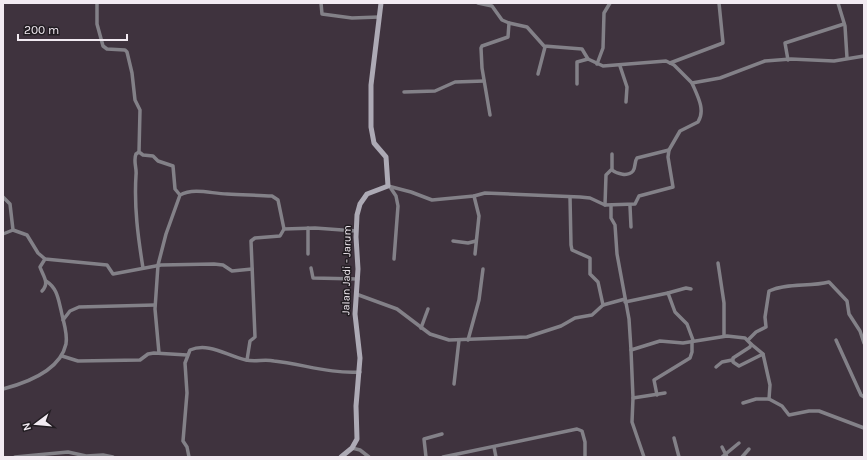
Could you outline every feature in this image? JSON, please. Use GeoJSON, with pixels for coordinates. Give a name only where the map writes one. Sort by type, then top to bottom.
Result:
{"type":"FeatureCollection","features":[{"type":"Feature","properties":{"kind":"street"},"geometry":{"type":"LineString","coordinates":[[97,3],[96,24],[103,46],[107,49],[125,50],[127,52],[132,72],[135,100],[139,108],[139,152],[136,154],[134,160],[136,169],[136,225],[143,268]]}},
{"type":"Feature","properties":{"kind":"street"},"geometry":{"type":"LineString","coordinates":[[321,3],[322,14],[352,18],[379,18]]}},
{"type":"Feature","properties":{"kind":"street"},"geometry":{"type":"LineString","coordinates":[[381,3],[371,86],[371,127],[374,143],[386,157],[389,186],[396,196],[398,206],[394,259]]}},
{"type":"Feature","properties":{"kind":"street"},"geometry":{"type":"LineString","coordinates":[[478,3],[488,4],[496,9]]}},
{"type":"Feature","properties":{"kind":"street"},"geometry":{"type":"LineString","coordinates":[[389,186],[412,192],[432,200],[474,196],[485,193],[590,198],[605,205],[611,206],[630,206],[636,204],[640,196],[673,188],[668,157],[669,150],[680,131],[699,121],[701,108],[692,83],[670,63],[660,61],[620,66],[597,64],[588,59],[579,48],[545,47],[538,42],[527,27],[502,20],[496,9],[495,3]]}},
{"type":"Feature","properties":{"kind":"street"},"geometry":{"type":"LineString","coordinates":[[597,64],[603,48],[604,13],[610,3]]}},
{"type":"Feature","properties":{"kind":"street"},"geometry":{"type":"LineString","coordinates":[[670,63],[723,43],[719,3]]}},
{"type":"Feature","properties":{"kind":"street"},"geometry":{"type":"LineString","coordinates":[[838,3],[844,24],[848,58]]}},
{"type":"Feature","properties":{"kind":"street"},"geometry":{"type":"LineString","coordinates":[[490,115],[484,81],[481,48],[482,46],[508,37],[509,23]]}},
{"type":"Feature","properties":{"kind":"street"},"geometry":{"type":"LineString","coordinates":[[788,60],[785,43],[844,24]]}},
{"type":"Feature","properties":{"kind":"street"},"geometry":{"type":"LineString","coordinates":[[538,74],[545,47]]}},
{"type":"Feature","properties":{"kind":"street"},"geometry":{"type":"LineString","coordinates":[[692,83],[720,78],[759,62],[788,60],[834,61],[864,56]]}},
{"type":"Feature","properties":{"kind":"street"},"geometry":{"type":"LineString","coordinates":[[577,84],[577,62],[588,59]]}},
{"type":"Feature","properties":{"kind":"street"},"geometry":{"type":"LineString","coordinates":[[620,66],[627,87],[626,102]]}},
{"type":"Feature","properties":{"kind":"street"},"geometry":{"type":"LineString","coordinates":[[404,92],[436,90],[455,82],[484,81]]}},
{"type":"Feature","properties":{"kind":"street"},"geometry":{"type":"LineString","coordinates":[[612,154],[612,170],[616,174],[629,174],[633,171],[637,158],[669,150]]}},
{"type":"Feature","properties":{"kind":"street"},"geometry":{"type":"LineString","coordinates":[[139,152],[143,155],[153,156],[158,161],[173,166],[175,189],[180,195]]}},
{"type":"Feature","properties":{"kind":"street"},"geometry":{"type":"LineString","coordinates":[[605,205],[606,175],[612,170]]}},
{"type":"Feature","properties":{"kind":"street","name":"Jalan Jadi - Jarum"},"geometry":{"type":"LineString","coordinates":[[352,448],[357,438],[356,406],[360,372],[360,351],[355,314],[358,279],[356,231],[357,215],[363,198],[370,192],[389,186]]}},
{"type":"Feature","properties":{"kind":"street"},"geometry":{"type":"LineString","coordinates":[[159,353],[155,305],[158,265],[166,234],[180,195],[188,192],[206,191],[276,197],[280,203],[284,229],[280,236],[252,240],[255,336],[250,341],[247,360]]}},
{"type":"Feature","properties":{"kind":"street"},"geometry":{"type":"LineString","coordinates":[[474,196],[479,216],[475,254]]}},
{"type":"Feature","properties":{"kind":"street"},"geometry":{"type":"LineString","coordinates":[[3,197],[10,204],[13,230]]}},
{"type":"Feature","properties":{"kind":"street"},"geometry":{"type":"LineString","coordinates":[[570,197],[572,250],[590,258],[590,274],[598,282],[602,305]]}},
{"type":"Feature","properties":{"kind":"street"},"geometry":{"type":"LineString","coordinates":[[611,206],[611,218],[615,225],[617,254],[625,300],[631,350],[633,398],[632,422],[644,457]]}},
{"type":"Feature","properties":{"kind":"street"},"geometry":{"type":"LineString","coordinates":[[630,206],[631,228]]}},
{"type":"Feature","properties":{"kind":"street"},"geometry":{"type":"LineString","coordinates":[[284,229],[308,228],[356,231]]}},
{"type":"Feature","properties":{"kind":"street"},"geometry":{"type":"LineString","coordinates":[[308,228],[308,254]]}},
{"type":"Feature","properties":{"kind":"street"},"geometry":{"type":"LineString","coordinates":[[3,234],[13,230],[27,235],[38,253],[45,259],[107,265],[113,274],[158,265],[206,264],[223,265],[232,271],[252,269]]}},
{"type":"Feature","properties":{"kind":"street"},"geometry":{"type":"LineString","coordinates":[[454,241],[468,243],[476,242]]}},
{"type":"Feature","properties":{"kind":"street"},"geometry":{"type":"LineString","coordinates":[[3,389],[31,380],[62,356],[66,343],[63,320],[56,290],[46,281],[40,267],[45,259]]}},
{"type":"Feature","properties":{"kind":"street"},"geometry":{"type":"LineString","coordinates":[[718,263],[724,303],[724,336]]}},
{"type":"Feature","properties":{"kind":"street"},"geometry":{"type":"LineString","coordinates":[[311,268],[311,276],[313,278],[358,279]]}},
{"type":"Feature","properties":{"kind":"street"},"geometry":{"type":"LineString","coordinates":[[468,340],[479,300],[483,269]]}},
{"type":"Feature","properties":{"kind":"street"},"geometry":{"type":"LineString","coordinates":[[42,291],[46,281]]}},
{"type":"Feature","properties":{"kind":"street"},"geometry":{"type":"LineString","coordinates":[[748,340],[756,332],[766,327],[765,317],[769,291],[782,288],[814,286],[829,282],[847,302],[849,314],[860,331],[864,343]]}},
{"type":"Feature","properties":{"kind":"street"},"geometry":{"type":"LineString","coordinates":[[356,294],[397,309],[421,328],[439,338],[468,340],[527,337],[546,329],[561,326],[575,318],[592,315],[602,305],[687,288],[691,289]]}},
{"type":"Feature","properties":{"kind":"street"},"geometry":{"type":"LineString","coordinates":[[658,395],[654,380],[690,358],[692,352],[693,341],[687,324],[675,312],[668,293]]}},
{"type":"Feature","properties":{"kind":"street"},"geometry":{"type":"LineString","coordinates":[[63,320],[70,311],[79,308],[155,305]]}},
{"type":"Feature","properties":{"kind":"street"},"geometry":{"type":"LineString","coordinates":[[421,328],[428,309]]}},
{"type":"Feature","properties":{"kind":"street"},"geometry":{"type":"LineString","coordinates":[[631,350],[660,341],[680,343],[724,336],[740,337],[748,340],[750,344],[763,354],[770,387],[769,399]]}},
{"type":"Feature","properties":{"kind":"street"},"geometry":{"type":"LineString","coordinates":[[454,384],[459,340]]}},
{"type":"Feature","properties":{"kind":"street"},"geometry":{"type":"LineString","coordinates":[[836,340],[861,395],[864,396]]}},
{"type":"Feature","properties":{"kind":"street"},"geometry":{"type":"LineString","coordinates":[[716,367],[722,362],[732,360],[748,350],[750,344]]}},
{"type":"Feature","properties":{"kind":"street"},"geometry":{"type":"LineString","coordinates":[[189,457],[187,447],[183,441],[187,400],[185,370],[187,355],[190,350],[203,347],[219,350],[247,360],[273,360],[345,372],[360,372]]}},
{"type":"Feature","properties":{"kind":"street"},"geometry":{"type":"LineString","coordinates":[[62,356],[78,361],[141,360],[148,354],[159,353],[187,355]]}},
{"type":"Feature","properties":{"kind":"street"},"geometry":{"type":"LineString","coordinates":[[732,360],[735,365],[739,366],[763,354]]}},
{"type":"Feature","properties":{"kind":"street"},"geometry":{"type":"LineString","coordinates":[[633,398],[665,393]]}},
{"type":"Feature","properties":{"kind":"street"},"geometry":{"type":"LineString","coordinates":[[743,403],[756,399],[769,399],[782,406],[790,416],[814,410],[864,428]]}},
{"type":"Feature","properties":{"kind":"street"},"geometry":{"type":"LineString","coordinates":[[443,457],[461,455],[577,429],[582,431],[585,442],[585,457]]}},
{"type":"Feature","properties":{"kind":"street"},"geometry":{"type":"LineString","coordinates":[[426,457],[424,439],[442,434]]}},
{"type":"Feature","properties":{"kind":"street"},"geometry":{"type":"LineString","coordinates":[[674,438],[678,457]]}},
{"type":"Feature","properties":{"kind":"street"},"geometry":{"type":"LineString","coordinates":[[722,447],[725,456],[739,443]]}},
{"type":"Feature","properties":{"kind":"street"},"geometry":{"type":"LineString","coordinates":[[494,447],[496,457]]}},
{"type":"Feature","properties":{"kind":"street"},"geometry":{"type":"LineString","coordinates":[[344,456],[352,448],[360,450],[369,457]]}},
{"type":"Feature","properties":{"kind":"street"},"geometry":{"type":"LineString","coordinates":[[742,457],[749,449]]}},
{"type":"Feature","properties":{"kind":"street"},"geometry":{"type":"LineString","coordinates":[[15,457],[62,452],[80,456],[107,455],[113,457]]}}]}
